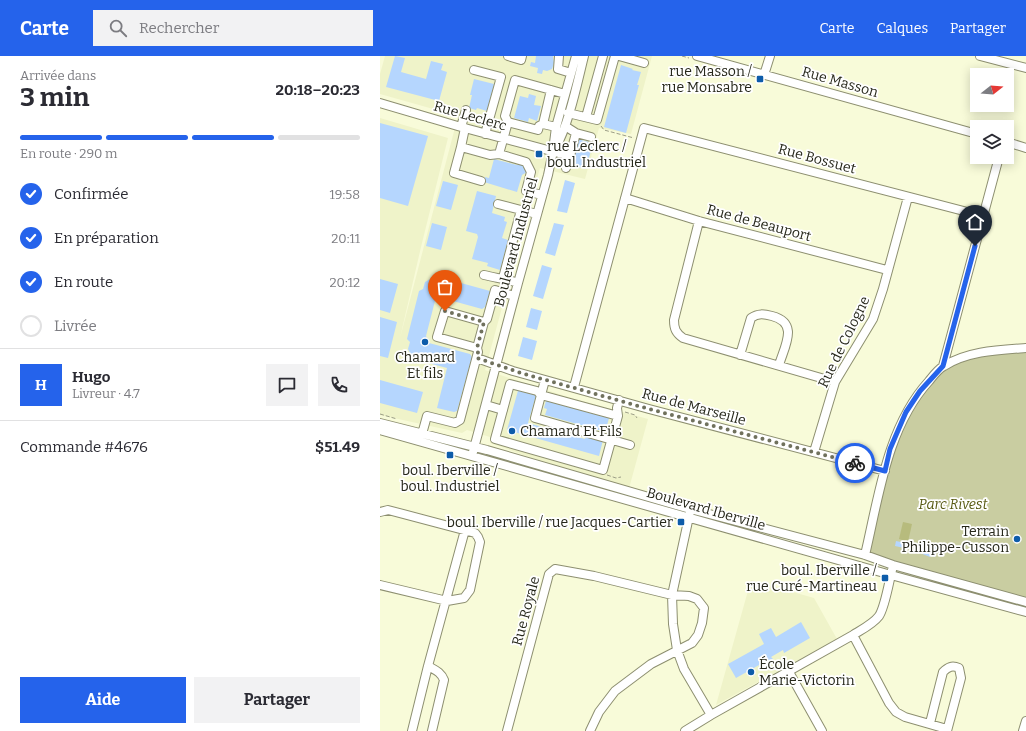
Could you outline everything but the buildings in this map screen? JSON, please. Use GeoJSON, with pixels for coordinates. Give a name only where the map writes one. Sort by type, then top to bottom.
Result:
{"type":"FeatureCollection","features":[{"type":"Feature","properties":{"kind":"street"},"geometry":{"type":"LineString","coordinates":[[508,56],[522,60],[522,56]]}},
{"type":"Feature","properties":{"kind":"street"},"geometry":{"type":"LineString","coordinates":[[559,56],[558,69],[571,73]]}},
{"type":"Feature","properties":{"kind":"street","name":"Boulevard Industriel"},"geometry":{"type":"LineString","coordinates":[[474,451],[553,151],[560,139],[560,127],[565,94],[576,56]]}},
{"type":"Feature","properties":{"kind":"street","name":"Boulevard Industriel"},"geometry":{"type":"LineString","coordinates":[[560,127],[568,113],[584,56]]}},
{"type":"Feature","properties":{"kind":"street"},"geometry":{"type":"LineString","coordinates":[[586,117],[603,56]]}},
{"type":"Feature","properties":{"kind":"street"},"geometry":{"type":"LineString","coordinates":[[568,113],[597,120],[615,56]]}},
{"type":"Feature","properties":{"kind":"street"},"geometry":{"type":"LineString","coordinates":[[619,56],[644,63]]}},
{"type":"Feature","properties":{"kind":"street","name":"Rue Masson"},"geometry":{"type":"LineString","coordinates":[[697,56],[970,132]]}},
{"type":"Feature","properties":{"kind":"street"},"geometry":{"type":"LineString","coordinates":[[764,75],[770,56]]}},
{"type":"Feature","properties":{"kind":"street"},"geometry":{"type":"LineString","coordinates":[[980,56],[1026,68]]}},
{"type":"Feature","properties":{"kind":"street"},"geometry":{"type":"LineString","coordinates":[[474,70],[501,77],[485,134]]}},
{"type":"Feature","properties":{"kind":"street"},"geometry":{"type":"LineString","coordinates":[[499,154],[508,122],[505,116],[515,80],[565,94]]}},
{"type":"Feature","properties":{"kind":"street"},"geometry":{"type":"LineString","coordinates":[[508,122],[538,130],[539,126],[543,124],[551,90]]}},
{"type":"Feature","properties":{"kind":"street","name":"Rue Leclerc"},"geometry":{"type":"LineString","coordinates":[[380,103],[463,128],[570,156]]}},
{"type":"Feature","properties":{"kind":"street"},"geometry":{"type":"LineString","coordinates":[[466,110],[461,146],[454,173],[481,180]]}},
{"type":"Feature","properties":{"kind":"street"},"geometry":{"type":"LineString","coordinates":[[543,124],[560,127],[591,137]]}},
{"type":"Feature","properties":{"kind":"street","name":"Rue Bossuet"},"geometry":{"type":"LineString","coordinates":[[641,140],[644,128],[983,216]]}},
{"type":"Feature","properties":{"kind":"street"},"geometry":{"type":"LineString","coordinates":[[566,168],[576,133]]}},
{"type":"Feature","properties":{"kind":"street"},"geometry":{"type":"LineString","coordinates":[[574,388],[641,140]]}},
{"type":"Feature","properties":{"kind":"street"},"geometry":{"type":"LineString","coordinates":[[1014,144],[1026,148]]}},
{"type":"Feature","properties":{"kind":"street"},"geometry":{"type":"LineString","coordinates":[[461,146],[490,154],[499,154],[526,162],[531,172],[526,191],[542,195]]}},
{"type":"Feature","properties":{"kind":"street"},"geometry":{"type":"LineString","coordinates":[[943,366],[997,164]]}},
{"type":"Feature","properties":{"kind":"street","name":"Rue de Cologne"},"geometry":{"type":"LineString","coordinates":[[814,452],[835,382],[873,319],[883,289],[908,197]]}},
{"type":"Feature","properties":{"kind":"street","name":"Rue de Beauport"},"geometry":{"type":"LineString","coordinates":[[625,198],[699,221],[887,270]]}},
{"type":"Feature","properties":{"kind":"street"},"geometry":{"type":"LineString","coordinates":[[498,204],[537,214]]}},
{"type":"Feature","properties":{"kind":"street"},"geometry":{"type":"LineString","coordinates":[[503,278],[521,210]]}},
{"type":"Feature","properties":{"kind":"street"},"geometry":{"type":"LineString","coordinates":[[699,221],[674,320],[674,328],[678,334],[683,338],[835,382]]}},
{"type":"Feature","properties":{"kind":"street"},"geometry":{"type":"LineString","coordinates":[[484,275],[499,279],[503,278],[518,283]]}},
{"type":"Feature","properties":{"kind":"street"},"geometry":{"type":"LineString","coordinates":[[422,434],[427,416],[455,423],[460,420],[477,358],[477,348],[484,322],[487,319],[495,290],[514,296]]}},
{"type":"Feature","properties":{"kind":"street"},"geometry":{"type":"LineString","coordinates":[[477,348],[437,337],[445,311],[484,322]]}},
{"type":"Feature","properties":{"kind":"street"},"geometry":{"type":"LineString","coordinates":[[740,354],[751,318],[763,314],[779,318],[786,324],[789,330],[779,365]]}},
{"type":"Feature","properties":{"kind":"street"},"geometry":{"type":"LineString","coordinates":[[865,555],[890,449],[906,412],[920,391],[943,366],[972,355],[990,351],[1026,348]]}},
{"type":"Feature","properties":{"kind":"street","name":"Rue de Marseille"},"geometry":{"type":"LineString","coordinates":[[477,358],[508,370],[885,471]]}},
{"type":"Feature","properties":{"kind":"street"},"geometry":{"type":"LineString","coordinates":[[545,380],[535,418],[630,445]]}},
{"type":"Feature","properties":{"kind":"street"},"geometry":{"type":"LineString","coordinates":[[618,414],[541,395],[537,391],[510,384],[495,439],[603,470],[618,414],[619,400]]}},
{"type":"Feature","properties":{"kind":"street"},"geometry":{"type":"LineString","coordinates":[[486,405],[503,410]]}},
{"type":"Feature","properties":{"kind":"street","name":"Boulevard Iberville"},"geometry":{"type":"LineString","coordinates":[[380,423],[422,434],[474,451],[891,575],[1026,612]]}},
{"type":"Feature","properties":{"kind":"street","name":"Boulevard Iberville"},"geometry":{"type":"LineString","coordinates":[[380,430],[474,451]]}},
{"type":"Feature","properties":{"kind":"street"},"geometry":{"type":"LineString","coordinates":[[583,483],[587,466]]}},
{"type":"Feature","properties":{"kind":"street"},"geometry":{"type":"LineString","coordinates":[[380,512],[388,510],[465,530],[475,533],[480,542],[470,590],[464,598],[446,601],[380,585]]}},
{"type":"Feature","properties":{"kind":"street"},"geometry":{"type":"LineString","coordinates":[[689,514],[672,595],[673,624],[677,650],[684,669],[711,715]]}},
{"type":"Feature","properties":{"kind":"street","name":"Boulevard Iberville"},"geometry":{"type":"LineString","coordinates":[[689,514],[865,555],[893,565],[1026,602]]}},
{"type":"Feature","properties":{"kind":"street"},"geometry":{"type":"LineString","coordinates":[[412,731],[465,530]]}},
{"type":"Feature","properties":{"kind":"street"},"geometry":{"type":"LineString","coordinates":[[686,731],[711,715],[853,635],[878,617],[882,610],[893,565]]}},
{"type":"Feature","properties":{"kind":"street","name":"Rue Royale"},"geometry":{"type":"LineString","coordinates":[[507,731],[549,574],[555,569],[594,576],[672,595]]}},
{"type":"Feature","properties":{"kind":"street"},"geometry":{"type":"LineString","coordinates":[[590,731],[599,712],[615,691],[651,664],[692,642],[698,635],[702,623],[704,608],[696,599],[689,596],[672,595]]}},
{"type":"Feature","properties":{"kind":"street"},"geometry":{"type":"LineString","coordinates":[[853,635],[889,703],[896,712],[905,717],[930,723],[947,730],[961,678],[959,668],[954,666],[943,672],[930,723]]}},
{"type":"Feature","properties":{"kind":"street"},"geometry":{"type":"LineString","coordinates":[[428,666],[439,671],[444,680],[432,731]]}},
{"type":"Feature","properties":{"kind":"street"},"geometry":{"type":"LineString","coordinates":[[789,672],[822,731]]}},
{"type":"Feature","properties":{"kind":"street"},"geometry":{"type":"LineString","coordinates":[[1023,731],[1026,721]]}},
{"type":"Feature","properties":{"kind":"path"},"geometry":{"type":"LineString","coordinates":[[597,120],[604,130],[641,140]]}},
{"type":"Feature","properties":{"kind":"path"},"geometry":{"type":"LineString","coordinates":[[618,414],[624,412],[635,415],[637,418]]}},
{"type":"Feature","properties":{"kind":"path"},"geometry":{"type":"LineString","coordinates":[[603,470],[607,475],[616,478],[621,477]]}},
{"type":"Feature","properties":{"kind":"shaded area"},"geometry":{"type":"Polygon","coordinates":[[[385,56],[652,56],[631,134],[599,128],[585,179],[540,168],[485,370],[568,397],[648,419],[628,492],[490,443],[490,437],[467,430],[462,433],[380,415],[380,118],[448,138],[400,338],[458,116],[380,94],[380,74],[385,56]]]}},
{"type":"Feature","properties":{"kind":"shaded area"},"geometry":{"type":"Polygon","coordinates":[[[903,522],[912,524],[908,542],[899,539],[903,522]]]}},
{"type":"Feature","properties":{"kind":"shaded area","name":"École Marie-Victorin"},"geometry":{"type":"Polygon","coordinates":[[[751,580],[814,598],[837,639],[716,705],[751,580]]]}},
{"type":"Feature","properties":{"kind":"green space","name":"Parc Rivest"},"geometry":{"type":"Polygon","coordinates":[[[1026,348],[1026,602],[865,555],[890,449],[919,392],[954,362],[988,351],[1026,348]]]}},
{"type":"Feature","properties":{"kind":"way so far"},"geometry":{"type":"LineString","coordinates":[[445,311],[484,322],[477,348],[477,358],[505,369],[649,409],[855,463]]}},
{"type":"Feature","properties":{"kind":"place","name":"rue Masson / rue Monsabre"},"geometry":{"type":"Point","coordinates":[760,79]}},
{"type":"Feature","properties":{"kind":"place","name":"rue Leclerc / boul. Industriel"},"geometry":{"type":"Point","coordinates":[539,154]}},
{"type":"Feature","properties":{"kind":"place","name":"Chamard Et fils"},"geometry":{"type":"Point","coordinates":[425,342]}},
{"type":"Feature","properties":{"kind":"place","name":"Chamard Et Fils"},"geometry":{"type":"Point","coordinates":[512,431]}},
{"type":"Feature","properties":{"kind":"place","name":"boul. Iberville / boul. Industriel"},"geometry":{"type":"Point","coordinates":[450,455]}},
{"type":"Feature","properties":{"kind":"place","name":"boul. Iberville / rue Jacques-Cartier"},"geometry":{"type":"Point","coordinates":[681,522]}},
{"type":"Feature","properties":{"kind":"place","name":"Terrain Philippe-Cusson"},"geometry":{"type":"Point","coordinates":[1017,539]}},
{"type":"Feature","properties":{"kind":"place","name":"boul. Iberville / rue Curé-Martineau"},"geometry":{"type":"Point","coordinates":[885,578]}},
{"type":"Feature","properties":{"kind":"place","name":"École Marie-Victorin"},"geometry":{"type":"Point","coordinates":[751,672]}},
{"type":"Feature","properties":{"kind":"route"},"geometry":{"type":"LineString","coordinates":[[855,463],[885,471],[890,449],[906,412],[920,391],[943,366],[975,246]]}}]}
